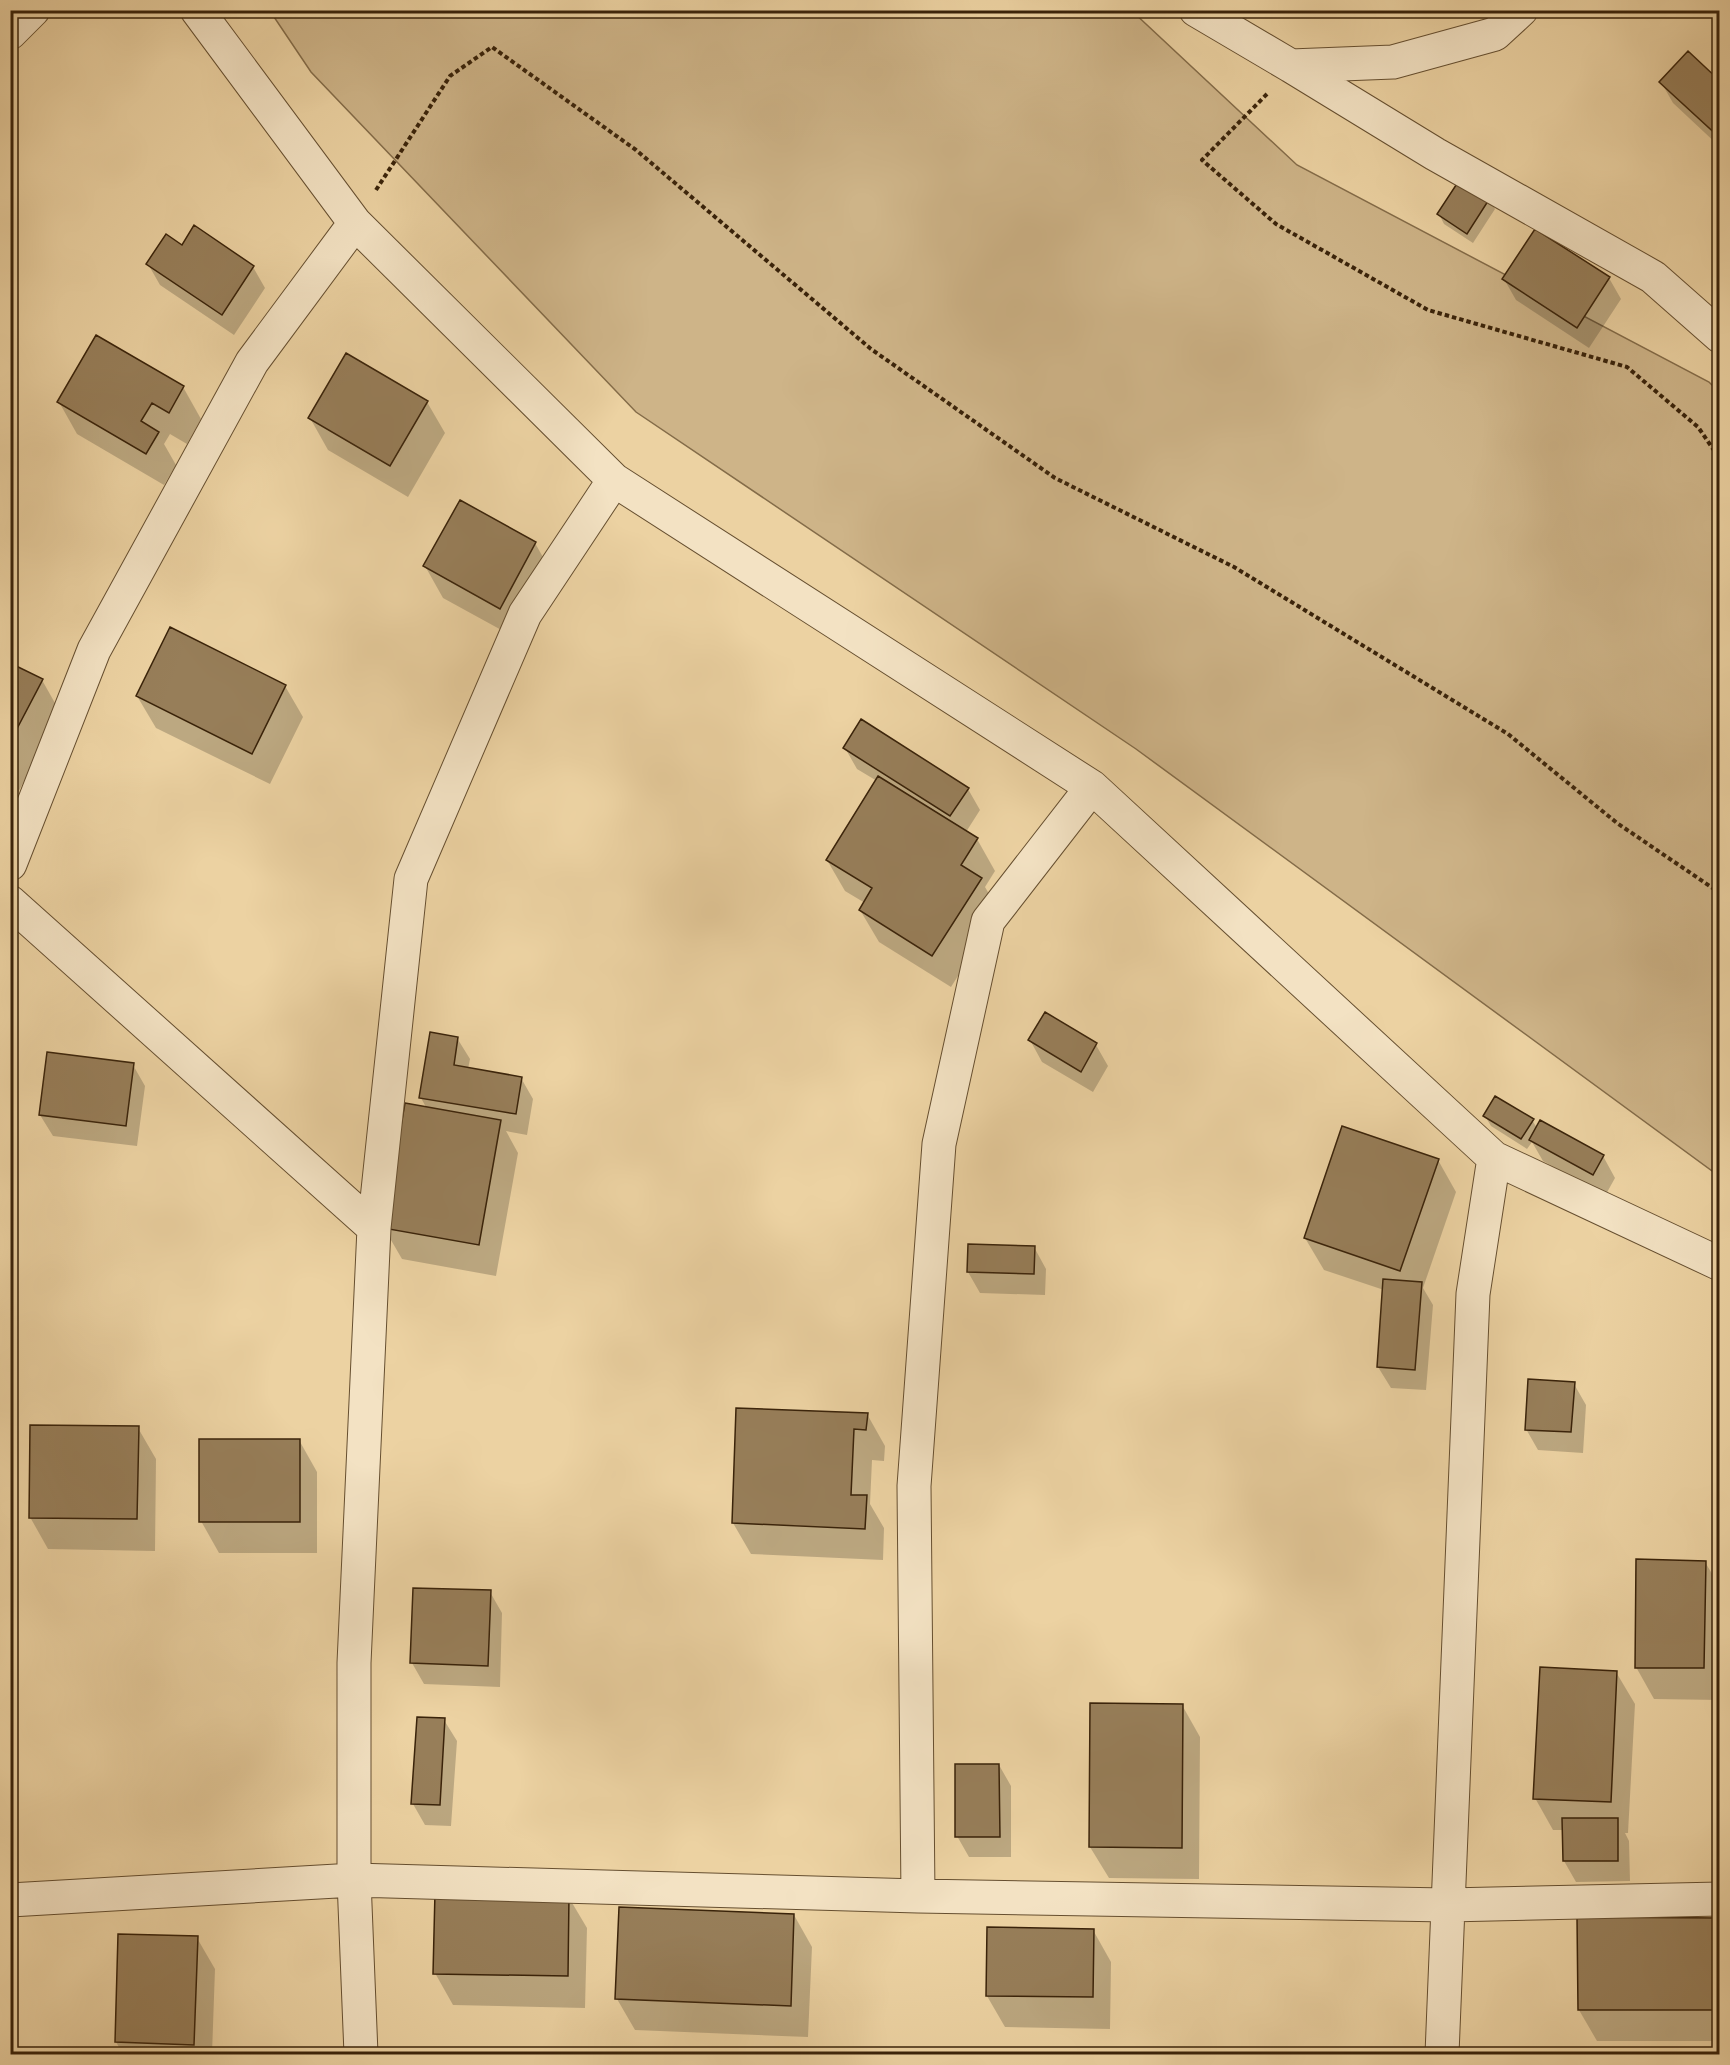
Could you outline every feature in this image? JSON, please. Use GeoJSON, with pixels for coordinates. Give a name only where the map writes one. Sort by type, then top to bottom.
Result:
{"type":"FeatureCollection","features":[{"type":"Feature","properties":{"kind":"street"},"geometry":{"type":"LineString","coordinates":[[10,33],[33,10]]}},
{"type":"Feature","properties":{"kind":"street"},"geometry":{"type":"LineString","coordinates":[[197,10],[355,223],[614,480],[1092,787],[1494,1158],[1719,1264]]}},
{"type":"Feature","properties":{"kind":"street"},"geometry":{"type":"LineString","coordinates":[[1196,10],[1435,154],[1653,277],[1719,336]]}},
{"type":"Feature","properties":{"kind":"street"},"geometry":{"type":"LineString","coordinates":[[1291,66],[1393,62],[1495,34],[1521,10]]}},
{"type":"Feature","properties":{"kind":"street"},"geometry":{"type":"LineString","coordinates":[[10,864],[94,650],[252,362],[355,223]]}},
{"type":"Feature","properties":{"kind":"street"},"geometry":{"type":"LineString","coordinates":[[361,2055],[354,1880],[354,1663],[374,1228],[411,879],[525,614],[614,480]]}},
{"type":"Feature","properties":{"kind":"street"},"geometry":{"type":"LineString","coordinates":[[918,1896],[914,1486],[939,1144],[988,921],[1092,787]]}},
{"type":"Feature","properties":{"kind":"street"},"geometry":{"type":"LineString","coordinates":[[10,902],[374,1228]]}},
{"type":"Feature","properties":{"kind":"street"},"geometry":{"type":"LineString","coordinates":[[1442,2055],[1473,1294],[1494,1158]]}},
{"type":"Feature","properties":{"kind":"street"},"geometry":{"type":"LineString","coordinates":[[10,1900],[354,1880],[918,1896],[1448,1905],[1719,1899]]}},
{"type":"Feature","properties":{"kind":"path"},"geometry":{"type":"LineString","coordinates":[[355,223],[450,76],[492,47],[636,150],[871,350],[1055,478],[1234,567],[1508,734],[1617,823],[1719,893]]}},
{"type":"Feature","properties":{"kind":"path"},"geometry":{"type":"LineString","coordinates":[[1291,66],[1260,103],[1202,160],[1276,224],[1428,310],[1627,367],[1698,427],[1719,459]]}},
{"type":"Feature","properties":{"kind":"shaded area"},"geometry":{"type":"Polygon","coordinates":[[[270,11],[1132,11],[1297,165],[1709,382],[1720,393],[1719,1176],[1136,749],[636,412],[311,72],[270,11]]]}},
{"type":"Feature","properties":{"kind":"building"},"geometry":{"type":"Polygon","coordinates":[[[1688,51],[1720,81],[1720,138],[1659,82],[1688,51]]]}},
{"type":"Feature","properties":{"kind":"building"},"geometry":{"type":"Polygon","coordinates":[[[1460,179],[1490,198],[1467,234],[1437,214],[1460,179]]]}},
{"type":"Feature","properties":{"kind":"building"},"geometry":{"type":"Polygon","coordinates":[[[194,225],[254,266],[222,315],[146,264],[166,234],[182,245],[194,225]]]}},
{"type":"Feature","properties":{"kind":"building"},"geometry":{"type":"Polygon","coordinates":[[[1535,229],[1610,277],[1577,328],[1502,279],[1535,229]]]}},
{"type":"Feature","properties":{"kind":"building"},"geometry":{"type":"Polygon","coordinates":[[[96,335],[184,386],[169,413],[152,403],[141,421],[159,432],[146,454],[57,402],[96,335]]]}},
{"type":"Feature","properties":{"kind":"building"},"geometry":{"type":"Polygon","coordinates":[[[346,353],[428,401],[390,466],[308,418],[346,353]]]}},
{"type":"Feature","properties":{"kind":"building"},"geometry":{"type":"Polygon","coordinates":[[[460,500],[536,542],[500,609],[423,566],[460,500]]]}},
{"type":"Feature","properties":{"kind":"building"},"geometry":{"type":"Polygon","coordinates":[[[170,627],[286,685],[252,754],[136,696],[170,627]]]}},
{"type":"Feature","properties":{"kind":"building"},"geometry":{"type":"Polygon","coordinates":[[[10,663],[43,679],[10,742],[10,663]]]}},
{"type":"Feature","properties":{"kind":"building"},"geometry":{"type":"Polygon","coordinates":[[[861,719],[969,788],[950,816],[843,748],[861,719]]]}},
{"type":"Feature","properties":{"kind":"building"},"geometry":{"type":"Polygon","coordinates":[[[878,776],[978,838],[961,865],[982,878],[932,956],[859,910],[872,888],[826,860],[878,776]]]}},
{"type":"Feature","properties":{"kind":"building"},"geometry":{"type":"Polygon","coordinates":[[[1045,1012],[1097,1043],[1081,1072],[1028,1040],[1045,1012]]]}},
{"type":"Feature","properties":{"kind":"building"},"geometry":{"type":"Polygon","coordinates":[[[430,1032],[458,1037],[454,1065],[522,1077],[516,1114],[419,1098],[430,1032]]]}},
{"type":"Feature","properties":{"kind":"building"},"geometry":{"type":"Polygon","coordinates":[[[47,1052],[134,1063],[126,1126],[39,1115],[47,1052]]]}},
{"type":"Feature","properties":{"kind":"building"},"geometry":{"type":"Polygon","coordinates":[[[1495,1096],[1534,1119],[1521,1139],[1483,1116],[1495,1096]]]}},
{"type":"Feature","properties":{"kind":"building"},"geometry":{"type":"Polygon","coordinates":[[[405,1103],[501,1120],[479,1245],[383,1228],[405,1103]]]}},
{"type":"Feature","properties":{"kind":"building"},"geometry":{"type":"Polygon","coordinates":[[[1540,1120],[1604,1155],[1593,1175],[1529,1140],[1540,1120]]]}},
{"type":"Feature","properties":{"kind":"building"},"geometry":{"type":"Polygon","coordinates":[[[1342,1126],[1439,1159],[1400,1271],[1304,1238],[1342,1126]]]}},
{"type":"Feature","properties":{"kind":"building"},"geometry":{"type":"Polygon","coordinates":[[[968,1244],[1035,1246],[1034,1274],[967,1272],[968,1244]]]}},
{"type":"Feature","properties":{"kind":"building"},"geometry":{"type":"Polygon","coordinates":[[[1383,1279],[1422,1282],[1415,1370],[1377,1367],[1383,1279]]]}},
{"type":"Feature","properties":{"kind":"building"},"geometry":{"type":"Polygon","coordinates":[[[1528,1379],[1575,1382],[1571,1432],[1525,1430],[1528,1379]]]}},
{"type":"Feature","properties":{"kind":"building"},"geometry":{"type":"Polygon","coordinates":[[[736,1408],[868,1413],[866,1430],[854,1429],[851,1495],[867,1495],[865,1529],[732,1523],[736,1408]]]}},
{"type":"Feature","properties":{"kind":"building"},"geometry":{"type":"Polygon","coordinates":[[[30,1425],[139,1426],[137,1519],[29,1518],[30,1425]]]}},
{"type":"Feature","properties":{"kind":"building"},"geometry":{"type":"Polygon","coordinates":[[[199,1439],[300,1439],[300,1522],[199,1522],[199,1439]]]}},
{"type":"Feature","properties":{"kind":"building"},"geometry":{"type":"Polygon","coordinates":[[[1636,1559],[1706,1561],[1704,1668],[1635,1668],[1636,1559]]]}},
{"type":"Feature","properties":{"kind":"building"},"geometry":{"type":"Polygon","coordinates":[[[413,1588],[491,1590],[488,1666],[410,1663],[413,1588]]]}},
{"type":"Feature","properties":{"kind":"building"},"geometry":{"type":"Polygon","coordinates":[[[1540,1667],[1617,1671],[1611,1802],[1533,1799],[1540,1667]]]}},
{"type":"Feature","properties":{"kind":"building"},"geometry":{"type":"Polygon","coordinates":[[[1090,1703],[1183,1704],[1182,1848],[1089,1847],[1090,1703]]]}},
{"type":"Feature","properties":{"kind":"building"},"geometry":{"type":"Polygon","coordinates":[[[417,1717],[445,1718],[440,1805],[411,1804],[417,1717]]]}},
{"type":"Feature","properties":{"kind":"building"},"geometry":{"type":"Polygon","coordinates":[[[955,1764],[999,1764],[1000,1837],[955,1837],[955,1764]]]}},
{"type":"Feature","properties":{"kind":"building"},"geometry":{"type":"Polygon","coordinates":[[[1562,1818],[1618,1818],[1618,1861],[1563,1861],[1562,1818]]]}},
{"type":"Feature","properties":{"kind":"building"},"geometry":{"type":"Polygon","coordinates":[[[435,1892],[569,1895],[568,1976],[433,1974],[435,1892]]]}},
{"type":"Feature","properties":{"kind":"building"},"geometry":{"type":"Polygon","coordinates":[[[619,1907],[794,1914],[791,2006],[615,1999],[619,1907]]]}},
{"type":"Feature","properties":{"kind":"building"},"geometry":{"type":"Polygon","coordinates":[[[1577,1917],[1720,1918],[1720,2010],[1578,2010],[1577,1917]]]}},
{"type":"Feature","properties":{"kind":"building"},"geometry":{"type":"Polygon","coordinates":[[[987,1927],[1094,1929],[1093,1997],[986,1996],[987,1927]]]}},
{"type":"Feature","properties":{"kind":"building"},"geometry":{"type":"Polygon","coordinates":[[[118,1934],[198,1936],[194,2045],[115,2042],[118,1934]]]}}]}
